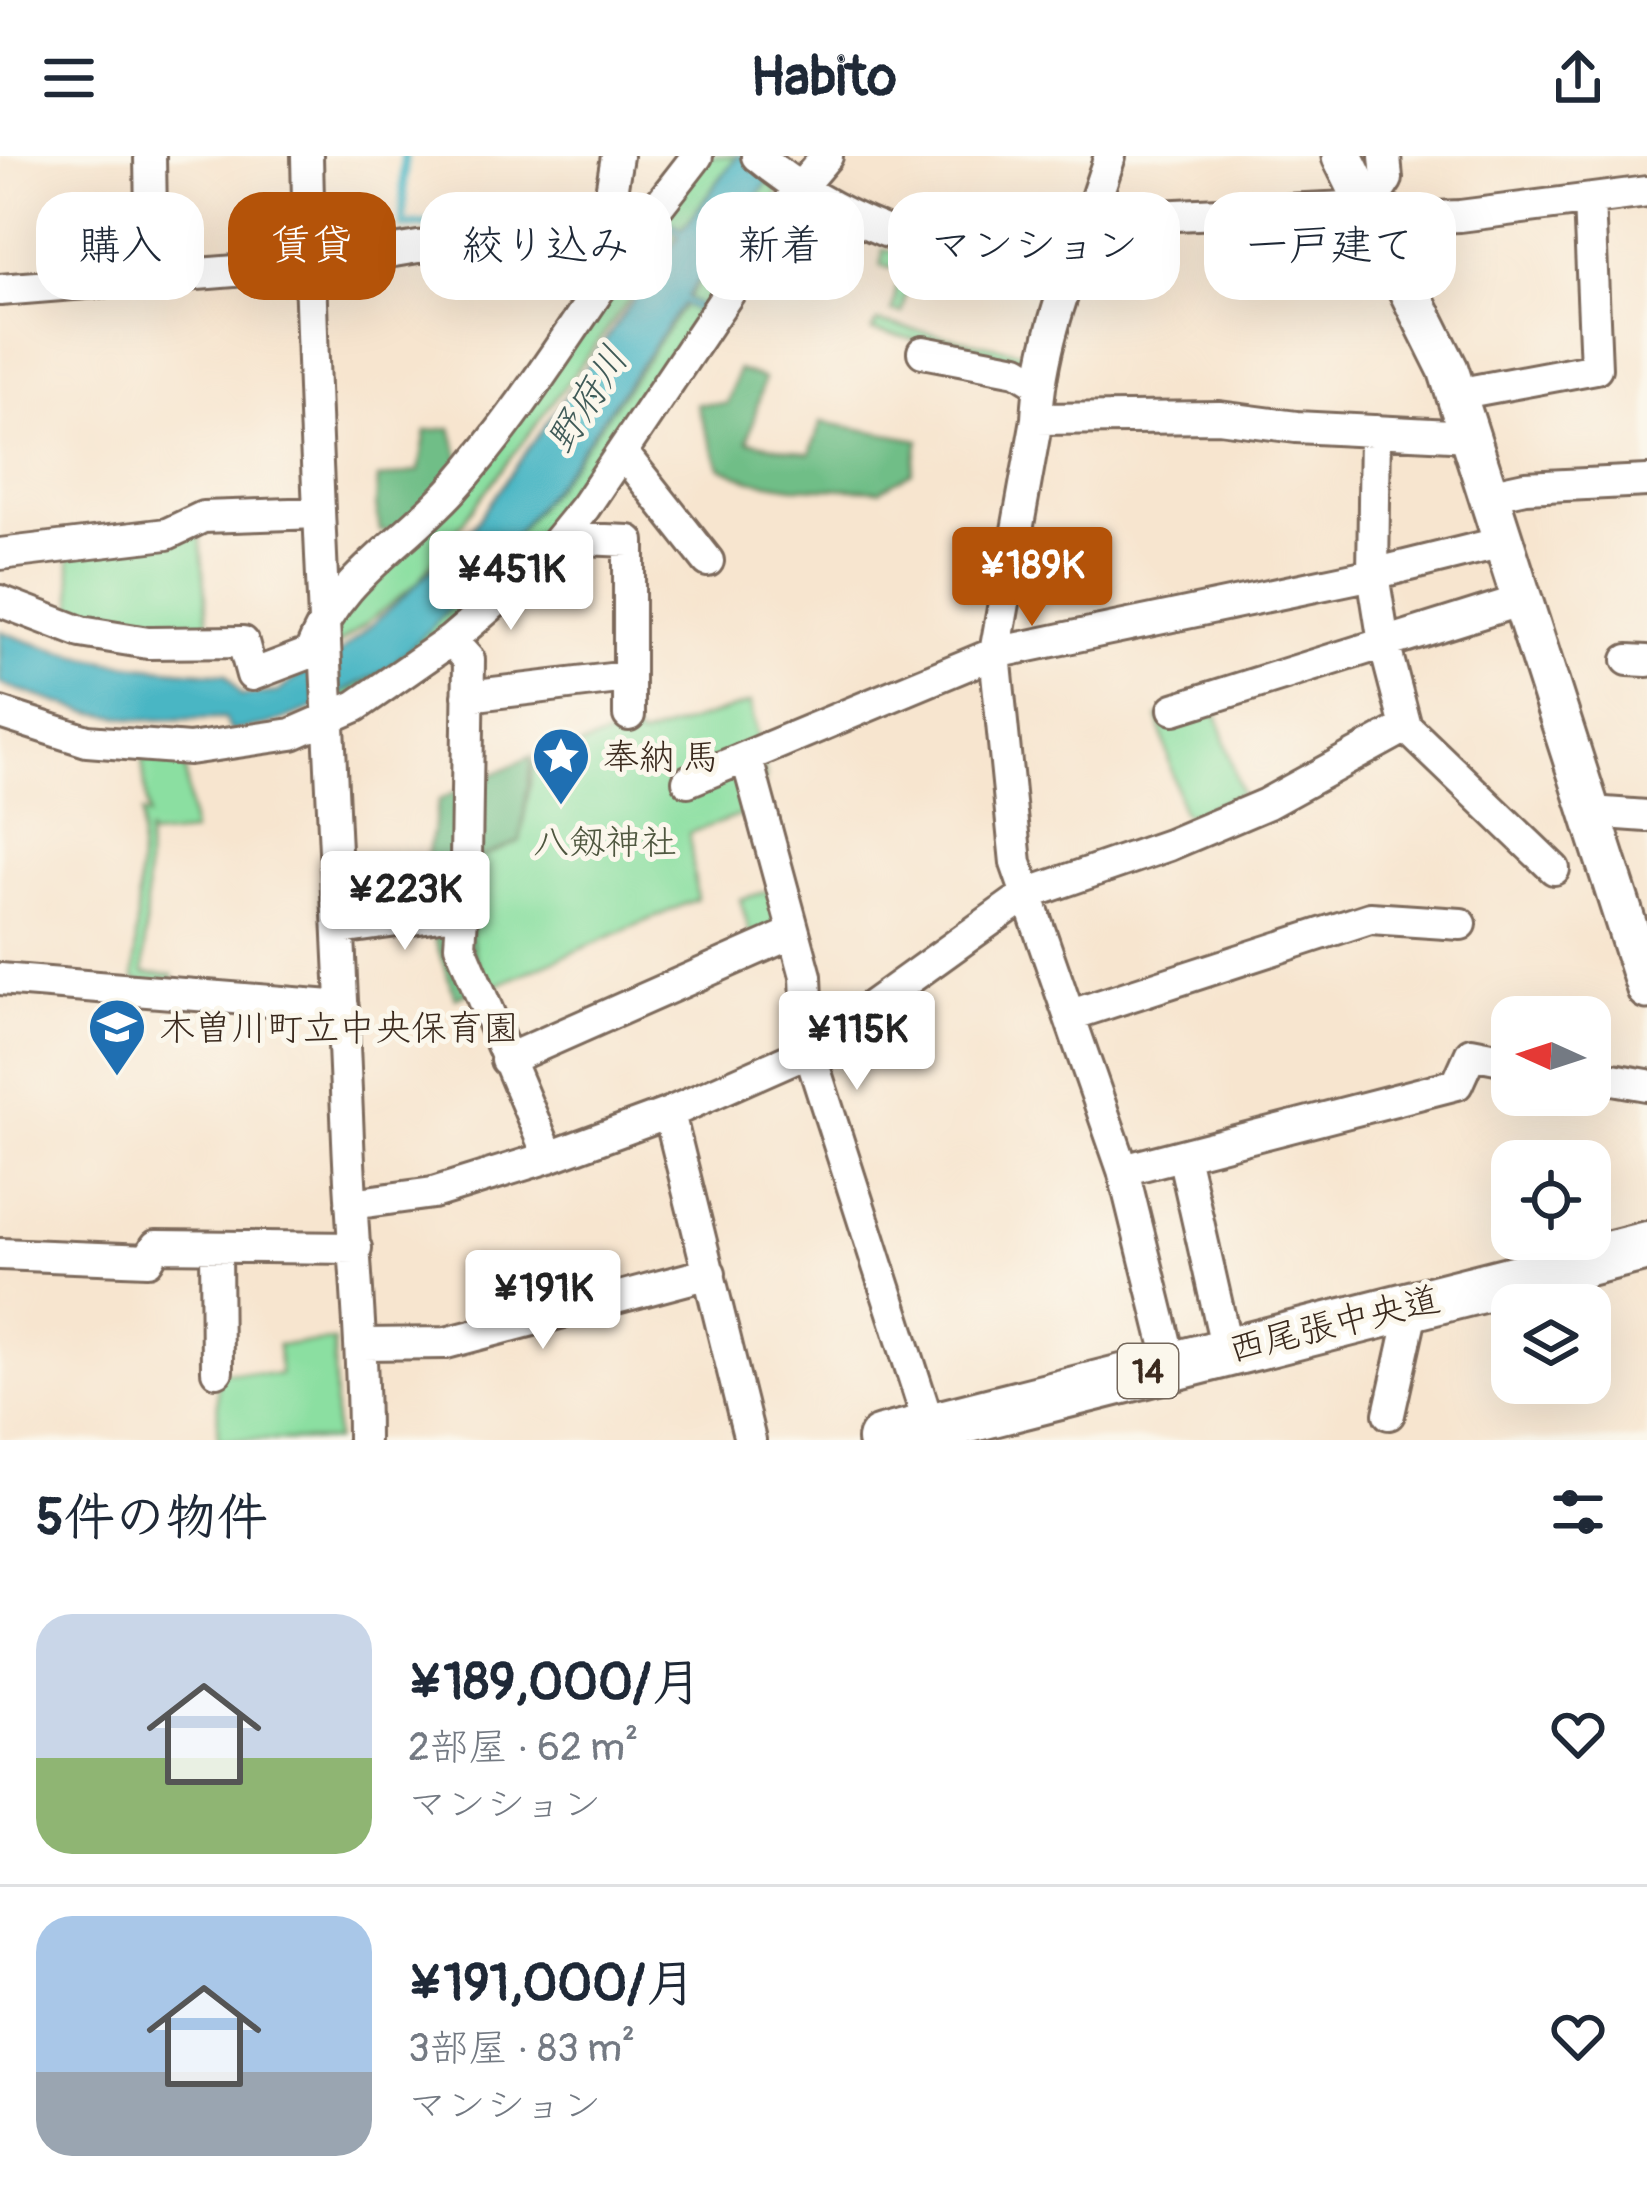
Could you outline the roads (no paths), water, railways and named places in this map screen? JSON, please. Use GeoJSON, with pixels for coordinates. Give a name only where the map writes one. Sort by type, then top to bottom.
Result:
{"type":"FeatureCollection","features":[{"type":"Feature","properties":{"kind":"main road","name":"西尾張中央道"},"geometry":{"type":"LineString","coordinates":[[882,1440],[932,1434],[1171,1364],[1647,1246]]}},
{"type":"Feature","properties":{"kind":"street"},"geometry":{"type":"LineString","coordinates":[[150,156],[151,192]]}},
{"type":"Feature","properties":{"kind":"street"},"geometry":{"type":"LineString","coordinates":[[307,156],[308,192]]}},
{"type":"Feature","properties":{"kind":"street"},"geometry":{"type":"LineString","coordinates":[[611,192],[616,156]]}},
{"type":"Feature","properties":{"kind":"street"},"geometry":{"type":"LineString","coordinates":[[669,192],[697,156]]}},
{"type":"Feature","properties":{"kind":"street"},"geometry":{"type":"LineString","coordinates":[[757,156],[796,188],[888,235]]}},
{"type":"Feature","properties":{"kind":"street"},"geometry":{"type":"LineString","coordinates":[[0,713],[87,741],[211,748],[292,734],[392,683],[451,640],[536,566],[560,538],[796,188],[827,156]]}},
{"type":"Feature","properties":{"kind":"street"},"geometry":{"type":"LineString","coordinates":[[1098,192],[1110,156]]}},
{"type":"Feature","properties":{"kind":"street"},"geometry":{"type":"LineString","coordinates":[[1342,156],[1362,192]]}},
{"type":"Feature","properties":{"kind":"street"},"geometry":{"type":"LineString","coordinates":[[1379,192],[1387,179],[1385,156]]}},
{"type":"Feature","properties":{"kind":"street"},"geometry":{"type":"LineString","coordinates":[[1456,216],[1647,192]]}},
{"type":"Feature","properties":{"kind":"street"},"geometry":{"type":"LineString","coordinates":[[1456,394],[1596,368],[1589,200]]}},
{"type":"Feature","properties":{"kind":"street"},"geometry":{"type":"LineString","coordinates":[[0,290],[36,287]]}},
{"type":"Feature","properties":{"kind":"street"},"geometry":{"type":"LineString","coordinates":[[310,300],[351,1204],[363,1344],[363,1440]]}},
{"type":"Feature","properties":{"kind":"street"},"geometry":{"type":"LineString","coordinates":[[0,601],[81,632],[148,644],[243,642],[252,675],[310,653],[322,621],[339,596],[464,474],[524,400],[592,300]]}},
{"type":"Feature","properties":{"kind":"street"},"geometry":{"type":"LineString","coordinates":[[1061,300],[1038,383],[1037,419],[995,653],[1016,863],[1123,1170],[1171,1364]]}},
{"type":"Feature","properties":{"kind":"street"},"geometry":{"type":"LineString","coordinates":[[1415,300],[1448,368],[1647,989]]}},
{"type":"Feature","properties":{"kind":"street"},"geometry":{"type":"LineString","coordinates":[[923,352],[1017,370],[1038,383]]}},
{"type":"Feature","properties":{"kind":"street"},"geometry":{"type":"LineString","coordinates":[[1037,419],[1219,417],[1470,436]]}},
{"type":"Feature","properties":{"kind":"street"},"geometry":{"type":"LineString","coordinates":[[1375,431],[1373,574],[1384,644],[1406,727],[1554,869]]}},
{"type":"Feature","properties":{"kind":"street"},"geometry":{"type":"LineString","coordinates":[[622,452],[708,560]]}},
{"type":"Feature","properties":{"kind":"street"},"geometry":{"type":"LineString","coordinates":[[1488,495],[1526,487],[1647,481]]}},
{"type":"Feature","properties":{"kind":"street"},"geometry":{"type":"LineString","coordinates":[[0,554],[167,534],[203,517],[318,513]]}},
{"type":"Feature","properties":{"kind":"street"},"geometry":{"type":"LineString","coordinates":[[560,538],[628,541],[629,715]]}},
{"type":"Feature","properties":{"kind":"street"},"geometry":{"type":"LineString","coordinates":[[688,782],[995,653],[1503,542]]}},
{"type":"Feature","properties":{"kind":"street"},"geometry":{"type":"LineString","coordinates":[[1174,709],[1522,600]]}},
{"type":"Feature","properties":{"kind":"street"},"geometry":{"type":"LineString","coordinates":[[451,640],[469,660],[460,945],[549,1157]]}},
{"type":"Feature","properties":{"kind":"street"},"geometry":{"type":"LineString","coordinates":[[468,696],[627,677]]}},
{"type":"Feature","properties":{"kind":"street"},"geometry":{"type":"LineString","coordinates":[[351,1204],[434,1193],[549,1157],[669,1113],[809,1051],[1027,895],[1266,805],[1406,727]]}},
{"type":"Feature","properties":{"kind":"street"},"geometry":{"type":"LineString","coordinates":[[747,759],[806,976],[809,1051],[932,1434]]}},
{"type":"Feature","properties":{"kind":"street"},"geometry":{"type":"LineString","coordinates":[[1591,812],[1647,816]]}},
{"type":"Feature","properties":{"kind":"street"},"geometry":{"type":"LineString","coordinates":[[340,929],[462,912]]}},
{"type":"Feature","properties":{"kind":"street"},"geometry":{"type":"LineString","coordinates":[[1071,1015],[1370,918],[1461,924]]}},
{"type":"Feature","properties":{"kind":"street"},"geometry":{"type":"LineString","coordinates":[[506,1060],[793,933]]}},
{"type":"Feature","properties":{"kind":"street"},"geometry":{"type":"LineString","coordinates":[[0,980],[343,1007]]}},
{"type":"Feature","properties":{"kind":"street"},"geometry":{"type":"LineString","coordinates":[[1123,1170],[1457,1084],[1471,1053],[1491,1057]]}},
{"type":"Feature","properties":{"kind":"street"},"geometry":{"type":"LineString","coordinates":[[1611,1079],[1647,1085]]}},
{"type":"Feature","properties":{"kind":"street"},"geometry":{"type":"LineString","coordinates":[[669,1113],[750,1440]]}},
{"type":"Feature","properties":{"kind":"street"},"geometry":{"type":"LineString","coordinates":[[1183,1155],[1226,1350]]}},
{"type":"Feature","properties":{"kind":"street"},"geometry":{"type":"LineString","coordinates":[[0,1254],[148,1260],[156,1246],[356,1248]]}},
{"type":"Feature","properties":{"kind":"street"},"geometry":{"type":"LineString","coordinates":[[216,1248],[217,1371]]}},
{"type":"Feature","properties":{"kind":"street"},"geometry":{"type":"LineString","coordinates":[[363,1344],[446,1343],[710,1273]]}},
{"type":"Feature","properties":{"kind":"street"},"geometry":{"type":"LineString","coordinates":[[1389,1414],[1414,1302]]}},
{"type":"Feature","properties":{"kind":"water"},"geometry":{"type":"Polygon","coordinates":[[[737,156],[786,156],[761,192],[710,192],[737,156]]]}},
{"type":"Feature","properties":{"kind":"water","name":"野府川"},"geometry":{"type":"Polygon","coordinates":[[[696,211],[696,284],[687,297],[702,307],[699,313],[683,304],[570,465],[499,555],[388,668],[307,711],[268,725],[231,731],[224,718],[144,720],[87,712],[0,684],[0,631],[111,662],[226,674],[241,696],[278,692],[341,652],[473,527],[634,300],[672,300],[672,246],[679,236],[672,222],[683,229],[696,211]]]}},
{"type":"Feature","properties":{"kind":"waterway"},"geometry":{"type":"LineString","coordinates":[[404,156],[403,226],[420,225]]}},
{"type":"Feature","properties":{"kind":"place","name":"奉納 馬"},"geometry":{"type":"Point","coordinates":[561,807]}},
{"type":"Feature","properties":{"kind":"place","name":"木曽川町立中央保育園"},"geometry":{"type":"Point","coordinates":[117,1078]}},
{"type":"Feature","properties":{"kind":"park label","name":"八剱神社"},"geometry":{"type":"Point","coordinates":[605,841]}}]}
